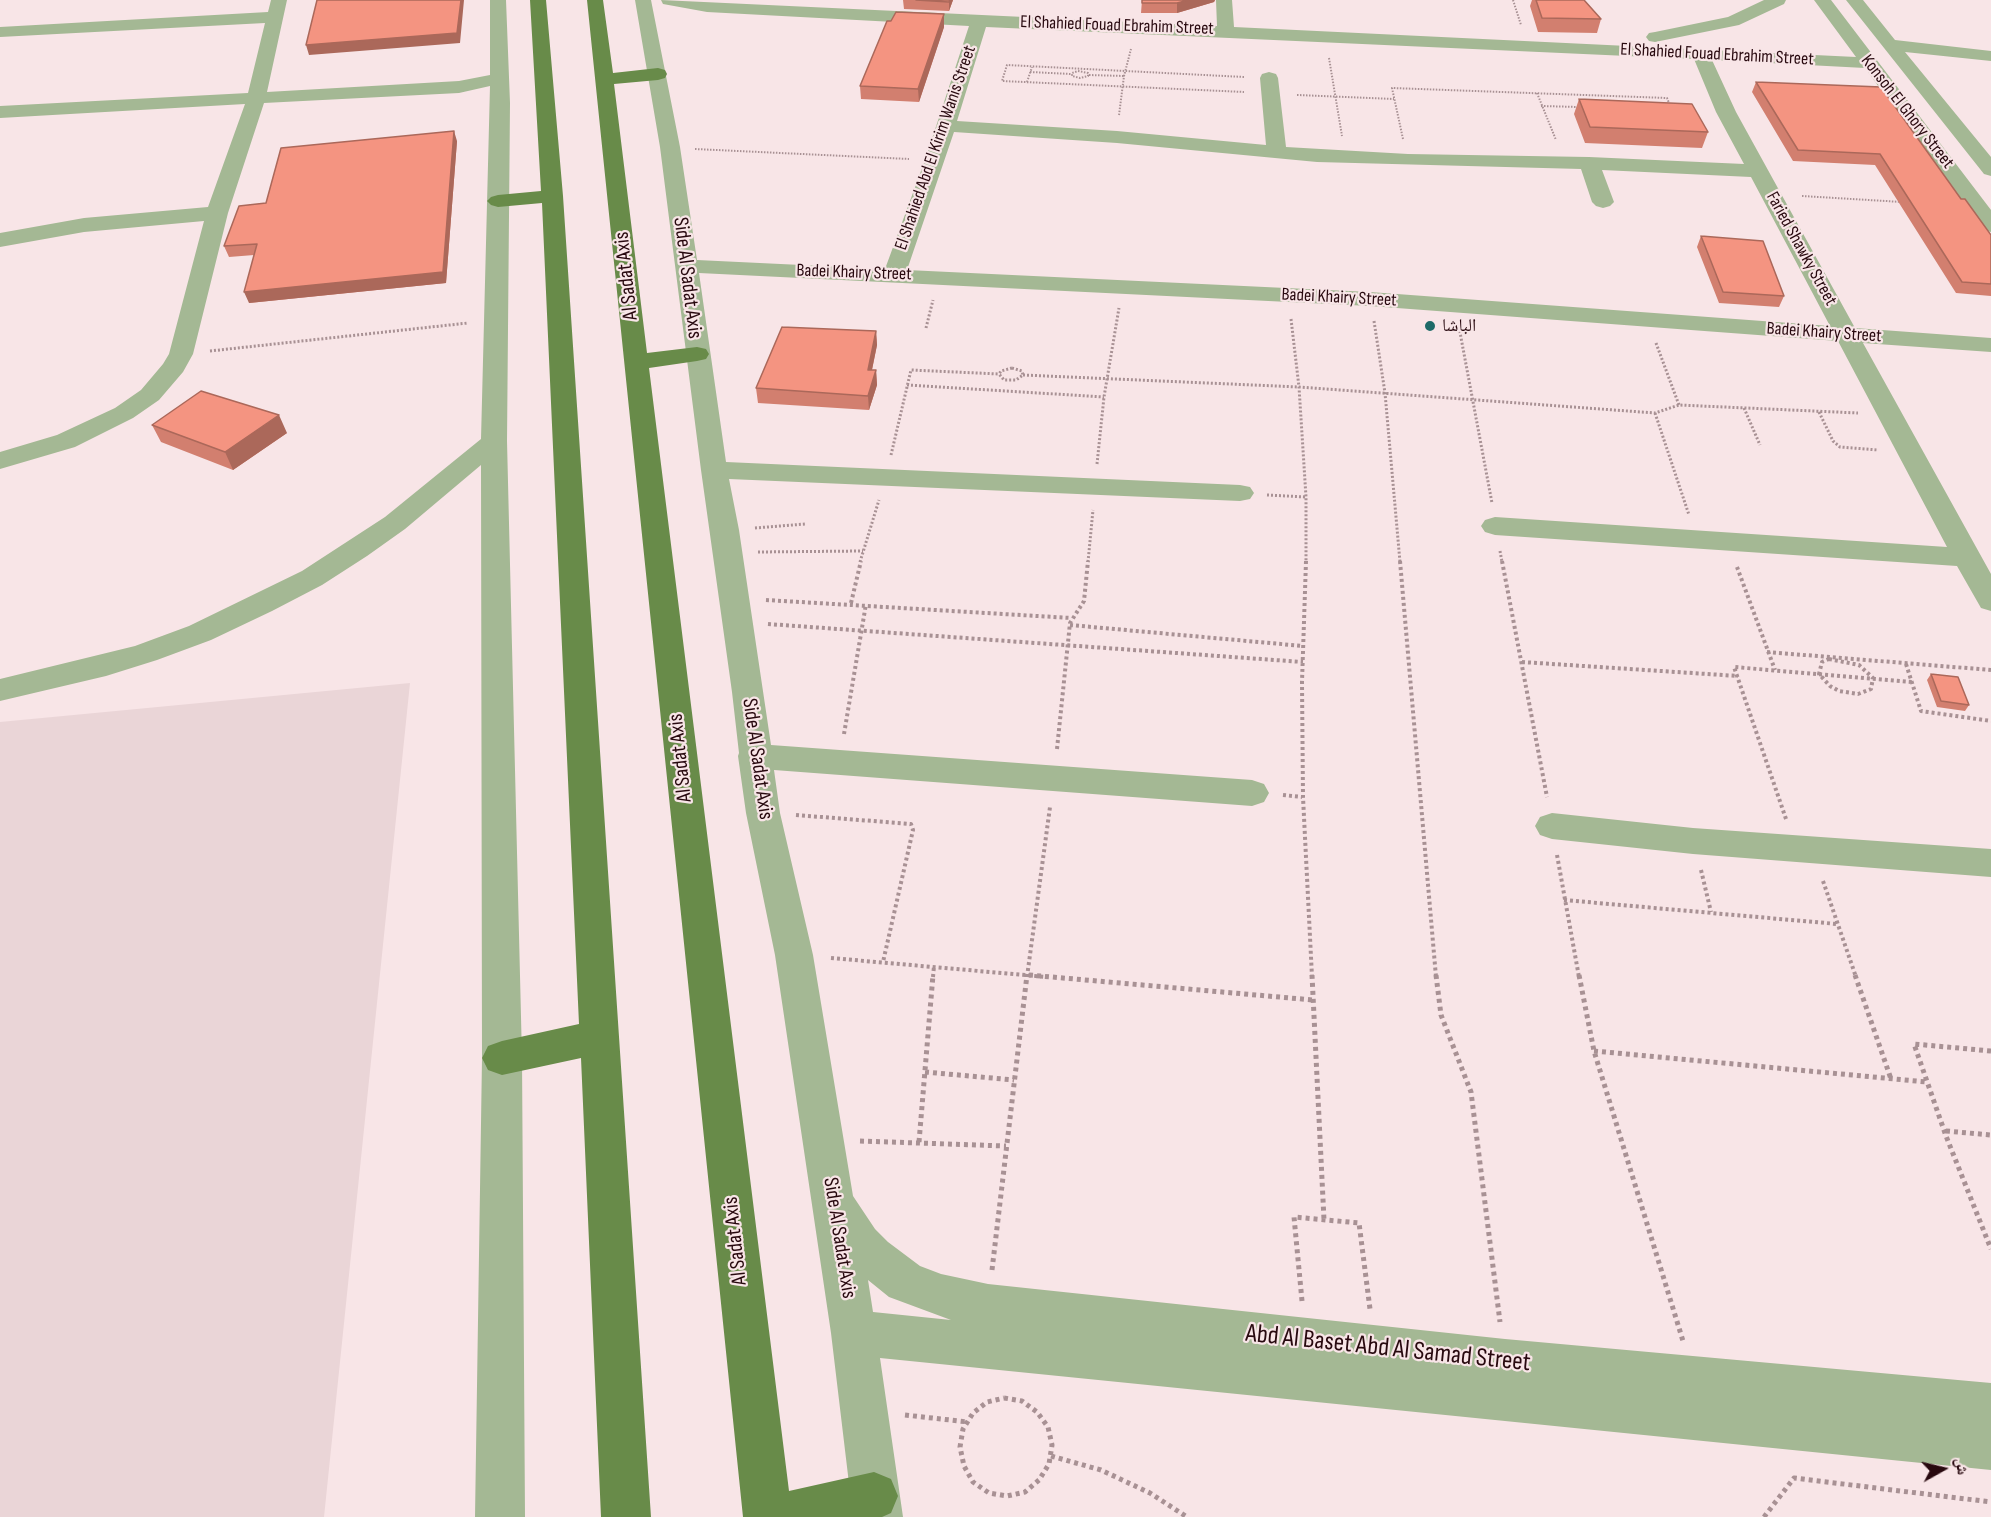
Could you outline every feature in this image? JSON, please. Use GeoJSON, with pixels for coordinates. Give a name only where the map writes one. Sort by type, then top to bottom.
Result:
{"type":"FeatureCollection","features":[{"type":"Feature","properties":{"kind":"main road"},"geometry":{"type":"LineString","coordinates":[[538,0],[552,196],[626,1517]]}},
{"type":"Feature","properties":{"kind":"main road","name":"Al Sadat Axis"},"geometry":{"type":"LineString","coordinates":[[595,0],[768,1517]]}},
{"type":"Feature","properties":{"kind":"main road"},"geometry":{"type":"LineString","coordinates":[[605,80],[658,74]]}},
{"type":"Feature","properties":{"kind":"main road"},"geometry":{"type":"LineString","coordinates":[[498,201],[552,196]]}},
{"type":"Feature","properties":{"kind":"main road"},"geometry":{"type":"LineString","coordinates":[[636,362],[698,354]]}},
{"type":"Feature","properties":{"kind":"main road"},"geometry":{"type":"LineString","coordinates":[[502,1058],[599,1037]]}},
{"type":"Feature","properties":{"kind":"main road"},"geometry":{"type":"LineString","coordinates":[[781,1517],[876,1506]]}},
{"type":"Feature","properties":{"kind":"street"},"geometry":{"type":"LineString","coordinates":[[498,0],[500,91],[494,441],[502,1058],[500,1517]]}},
{"type":"Feature","properties":{"kind":"street"},"geometry":{"type":"LineString","coordinates":[[1224,0],[1226,31]]}},
{"type":"Feature","properties":{"kind":"street","name":"El Shahied Fouad Ebrahim Street"},"geometry":{"type":"LineString","coordinates":[[1566,46],[1653,38],[1715,27],[1734,21],[1778,0]]}},
{"type":"Feature","properties":{"kind":"street","name":"Konsoh El Ghory Street"},"geometry":{"type":"LineString","coordinates":[[1822,0],[1949,166],[1991,225]]}},
{"type":"Feature","properties":{"kind":"street","name":"Konsoh El Ghory Street"},"geometry":{"type":"LineString","coordinates":[[1854,0],[1989,166]]}},
{"type":"Feature","properties":{"kind":"street","name":"El Shahied Fouad Ebrahim Street"},"geometry":{"type":"LineString","coordinates":[[659,13],[686,4],[979,21],[1566,46],[1869,63]]}},
{"type":"Feature","properties":{"kind":"street"},"geometry":{"type":"LineString","coordinates":[[0,32],[277,8],[254,106],[217,213],[181,354],[174,367],[156,388],[124,413],[66,441],[0,461]]}},
{"type":"Feature","properties":{"kind":"street","name":"Side Al Sadat Axis"},"geometry":{"type":"LineString","coordinates":[[659,13],[658,74],[734,610],[748,692],[754,756],[763,813],[794,955],[854,1333],[876,1506]]}},
{"type":"Feature","properties":{"kind":"street","name":"El Shahied Abd El Kirim Wanis Street"},"geometry":{"type":"LineString","coordinates":[[894,275],[935,160],[979,21]]}},
{"type":"Feature","properties":{"kind":"street"},"geometry":{"type":"LineString","coordinates":[[1889,44],[1950,54],[1991,56]]}},
{"type":"Feature","properties":{"kind":"street","name":"Faried Shawky Street"},"geometry":{"type":"LineString","coordinates":[[1700,53],[1726,112],[1991,601]]}},
{"type":"Feature","properties":{"kind":"street"},"geometry":{"type":"LineString","coordinates":[[1910,71],[1949,63],[1991,63]]}},
{"type":"Feature","properties":{"kind":"street"},"geometry":{"type":"LineString","coordinates":[[1269,86],[1277,153]]}},
{"type":"Feature","properties":{"kind":"street"},"geometry":{"type":"LineString","coordinates":[[0,112],[466,98],[500,91]]}},
{"type":"Feature","properties":{"kind":"street"},"geometry":{"type":"LineString","coordinates":[[0,130],[254,106]]}},
{"type":"Feature","properties":{"kind":"street"},"geometry":{"type":"LineString","coordinates":[[946,126],[1117,137],[1277,153],[1346,157],[1566,162],[1758,171]]}},
{"type":"Feature","properties":{"kind":"street"},"geometry":{"type":"LineString","coordinates":[[1589,163],[1604,202]]}},
{"type":"Feature","properties":{"kind":"street"},"geometry":{"type":"LineString","coordinates":[[0,240],[84,225],[217,213]]}},
{"type":"Feature","properties":{"kind":"street","name":"Badei Khairy Street"},"geometry":{"type":"LineString","coordinates":[[686,266],[1370,299],[1991,345]]}},
{"type":"Feature","properties":{"kind":"street"},"geometry":{"type":"LineString","coordinates":[[0,690],[106,665],[146,653],[200,633],[261,604],[312,578],[357,550],[395,523],[494,441]]}},
{"type":"Feature","properties":{"kind":"street"},"geometry":{"type":"LineString","coordinates":[[714,470],[1239,493]]}},
{"type":"Feature","properties":{"kind":"street"},"geometry":{"type":"LineString","coordinates":[[1495,526],[1967,557]]}},
{"type":"Feature","properties":{"kind":"street"},"geometry":{"type":"LineString","coordinates":[[754,756],[1252,793]]}},
{"type":"Feature","properties":{"kind":"street"},"geometry":{"type":"LineString","coordinates":[[1552,826],[1693,841],[1991,863]]}},
{"type":"Feature","properties":{"kind":"street","name":"Abd Al Baset Abd Al Samad Street"},"geometry":{"type":"LineString","coordinates":[[832,1194],[860,1244],[905,1282],[941,1296],[988,1306],[1505,1362],[1991,1406]]}},
{"type":"Feature","properties":{"kind":"street","name":"Abd Al Baset Abd Al Samad Street"},"geometry":{"type":"LineString","coordinates":[[854,1333],[1991,1446]]}},
{"type":"Feature","properties":{"kind":"path"},"geometry":{"type":"LineString","coordinates":[[1117,137],[1122,86],[1136,27]]}},
{"type":"Feature","properties":{"kind":"path"},"geometry":{"type":"LineString","coordinates":[[1326,36],[1334,97],[1346,157]]}},
{"type":"Feature","properties":{"kind":"path"},"geometry":{"type":"LineString","coordinates":[[1269,86],[1122,86],[1002,81],[1007,65],[1032,66],[1125,71],[1269,86],[1334,97],[1394,99]]}},
{"type":"Feature","properties":{"kind":"path"},"geometry":{"type":"LineString","coordinates":[[1027,82],[1032,66]]}},
{"type":"Feature","properties":{"kind":"path"},"geometry":{"type":"LineString","coordinates":[[1071,74],[1082,70]]}},
{"type":"Feature","properties":{"kind":"path"},"geometry":{"type":"LineString","coordinates":[[1082,70],[1089,75]]}},
{"type":"Feature","properties":{"kind":"path"},"geometry":{"type":"LineString","coordinates":[[1030,72],[1071,74],[1080,78],[1089,75],[1124,76]]}},
{"type":"Feature","properties":{"kind":"path"},"geometry":{"type":"LineString","coordinates":[[1078,84],[1080,78]]}},
{"type":"Feature","properties":{"kind":"path"},"geometry":{"type":"LineString","coordinates":[[1408,160],[1392,88],[1667,98],[1673,111],[1661,111]]}},
{"type":"Feature","properties":{"kind":"path"},"geometry":{"type":"LineString","coordinates":[[1537,93],[1566,162]]}},
{"type":"Feature","properties":{"kind":"path"},"geometry":{"type":"LineString","coordinates":[[1541,106],[1577,107]]}},
{"type":"Feature","properties":{"kind":"path"},"geometry":{"type":"LineString","coordinates":[[670,147],[935,160]]}},
{"type":"Feature","properties":{"kind":"path"},"geometry":{"type":"LineString","coordinates":[[1772,194],[1909,202]]}},
{"type":"Feature","properties":{"kind":"path"},"geometry":{"type":"LineString","coordinates":[[988,1306],[1027,976],[1054,778],[1070,625],[1071,618],[1081,608],[1085,593],[1104,397],[1123,287]]}},
{"type":"Feature","properties":{"kind":"path"},"geometry":{"type":"LineString","coordinates":[[1288,295],[1299,387],[1306,497],[1303,797],[1324,1220]]}},
{"type":"Feature","properties":{"kind":"path"},"geometry":{"type":"LineString","coordinates":[[1370,299],[1385,393],[1435,969],[1441,1015],[1471,1092],[1505,1362]]}},
{"type":"Feature","properties":{"kind":"path"},"geometry":{"type":"LineString","coordinates":[[181,354],[496,320]]}},
{"type":"Feature","properties":{"kind":"path"},"geometry":{"type":"LineString","coordinates":[[1648,320],[1679,405]]}},
{"type":"Feature","properties":{"kind":"path"},"geometry":{"type":"LineString","coordinates":[[911,370],[999,374],[1001,371],[1012,368],[1022,371],[1023,375]]}},
{"type":"Feature","properties":{"kind":"path"},"geometry":{"type":"LineString","coordinates":[[999,374],[1004,380],[1010,381],[1023,375],[1299,387],[1655,413],[1679,405],[1891,414]]}},
{"type":"Feature","properties":{"kind":"path"},"geometry":{"type":"LineString","coordinates":[[1009,390],[1010,381]]}},
{"type":"Feature","properties":{"kind":"path"},"geometry":{"type":"LineString","coordinates":[[907,385],[1104,397]]}},
{"type":"Feature","properties":{"kind":"path"},"geometry":{"type":"LineString","coordinates":[[1744,408],[1760,445]]}},
{"type":"Feature","properties":{"kind":"path"},"geometry":{"type":"LineString","coordinates":[[1818,411],[1833,441],[1840,447],[1912,452]]}},
{"type":"Feature","properties":{"kind":"path"},"geometry":{"type":"LineString","coordinates":[[1655,413],[1697,538]]}},
{"type":"Feature","properties":{"kind":"path"},"geometry":{"type":"LineString","coordinates":[[1239,493],[1306,497]]}},
{"type":"Feature","properties":{"kind":"path"},"geometry":{"type":"LineString","coordinates":[[726,542],[805,524]]}},
{"type":"Feature","properties":{"kind":"path"},"geometry":{"type":"LineString","coordinates":[[1728,540],[1767,652],[1776,670]]}},
{"type":"Feature","properties":{"kind":"path"},"geometry":{"type":"LineString","coordinates":[[726,542],[863,551]]}},
{"type":"Feature","properties":{"kind":"path"},"geometry":{"type":"LineString","coordinates":[[734,610],[866,604],[1071,618]]}},
{"type":"Feature","properties":{"kind":"path"},"geometry":{"type":"LineString","coordinates":[[840,762],[860,629],[866,604]]}},
{"type":"Feature","properties":{"kind":"path"},"geometry":{"type":"LineString","coordinates":[[734,610],[860,629],[1303,662]]}},
{"type":"Feature","properties":{"kind":"path"},"geometry":{"type":"LineString","coordinates":[[1070,625],[1303,645]]}},
{"type":"Feature","properties":{"kind":"path"},"geometry":{"type":"LineString","coordinates":[[1767,652],[1991,670]]}},
{"type":"Feature","properties":{"kind":"path"},"geometry":{"type":"LineString","coordinates":[[1838,659],[1859,665],[1873,678],[1871,689],[1858,694],[1839,691],[1823,680],[1819,674],[1819,667],[1822,662],[1838,659]]}},
{"type":"Feature","properties":{"kind":"path"},"geometry":{"type":"LineString","coordinates":[[1522,662],[1738,676]]}},
{"type":"Feature","properties":{"kind":"path"},"geometry":{"type":"LineString","coordinates":[[1906,664],[1918,704],[1925,714],[1991,721]]}},
{"type":"Feature","properties":{"kind":"path"},"geometry":{"type":"LineString","coordinates":[[1891,1079],[1837,924],[1804,849],[1734,667],[1912,682]]}},
{"type":"Feature","properties":{"kind":"path"},"geometry":{"type":"LineString","coordinates":[[763,813],[911,824],[913,830],[883,962]]}},
{"type":"Feature","properties":{"kind":"path"},"geometry":{"type":"LineString","coordinates":[[1693,841],[1711,912]]}},
{"type":"Feature","properties":{"kind":"path"},"geometry":{"type":"LineString","coordinates":[[1564,900],[1837,924]]}},
{"type":"Feature","properties":{"kind":"path"},"geometry":{"type":"LineString","coordinates":[[794,955],[1312,1000]]}},
{"type":"Feature","properties":{"kind":"path"},"geometry":{"type":"LineString","coordinates":[[919,1142],[934,966]]}},
{"type":"Feature","properties":{"kind":"path"},"geometry":{"type":"LineString","coordinates":[[1991,1051],[1914,1044],[1946,1136],[1991,1249]]}},
{"type":"Feature","properties":{"kind":"path"},"geometry":{"type":"LineString","coordinates":[[1594,1051],[1927,1082]]}},
{"type":"Feature","properties":{"kind":"path"},"geometry":{"type":"LineString","coordinates":[[926,1072],[1014,1080]]}},
{"type":"Feature","properties":{"kind":"path"},"geometry":{"type":"LineString","coordinates":[[1946,1131],[1991,1135]]}},
{"type":"Feature","properties":{"kind":"path"},"geometry":{"type":"LineString","coordinates":[[822,1140],[1006,1146]]}},
{"type":"Feature","properties":{"kind":"path"},"geometry":{"type":"LineString","coordinates":[[1306,1342],[1294,1217],[1359,1223],[1375,1348]]}},
{"type":"Feature","properties":{"kind":"path"},"geometry":{"type":"LineString","coordinates":[[1004,1398],[1022,1401],[1037,1412],[1048,1427],[1052,1445],[1051,1455],[1040,1480],[1025,1491],[1007,1496],[989,1492],[974,1482],[964,1466],[960,1448],[963,1429],[968,1422],[973,1413],[987,1402],[1004,1398]]}},
{"type":"Feature","properties":{"kind":"path"},"geometry":{"type":"LineString","coordinates":[[862,1410],[968,1422]]}},
{"type":"Feature","properties":{"kind":"path"},"geometry":{"type":"LineString","coordinates":[[1051,1455],[1101,1470],[1150,1493],[1187,1517]]}},
{"type":"Feature","properties":{"kind":"path"},"geometry":{"type":"LineString","coordinates":[[1764,1517],[1794,1479],[1991,1502]]}},
{"type":"Feature","properties":{"kind":"shaded area"},"geometry":{"type":"Polygon","coordinates":[[[410,683],[324,1517],[0,1517],[0,722],[410,683]]]}},
{"type":"Feature","properties":{"kind":"building"},"geometry":{"type":"Polygon","coordinates":[[[317,0],[461,0],[457,33],[306,45],[317,0]]]}},
{"type":"Feature","properties":{"kind":"building"},"geometry":{"type":"Polygon","coordinates":[[[916,0],[950,0],[949,2],[916,0]]]}},
{"type":"Feature","properties":{"kind":"building"},"geometry":{"type":"Polygon","coordinates":[[[1142,0],[1189,0],[1177,3],[1142,3],[1142,0]]]}},
{"type":"Feature","properties":{"kind":"building"},"geometry":{"type":"Polygon","coordinates":[[[1536,0],[1584,0],[1601,19],[1542,18],[1536,0]]]}},
{"type":"Feature","properties":{"kind":"building"},"geometry":{"type":"Polygon","coordinates":[[[896,12],[944,14],[918,89],[860,86],[887,21],[891,21],[896,12]]]}},
{"type":"Feature","properties":{"kind":"building"},"geometry":{"type":"Polygon","coordinates":[[[1756,82],[1881,87],[1961,199],[1965,199],[1991,235],[1991,284],[1962,282],[1880,154],[1798,150],[1756,82]]]}},
{"type":"Feature","properties":{"kind":"building"},"geometry":{"type":"Polygon","coordinates":[[[1579,99],[1692,104],[1708,132],[1590,127],[1579,99]]]}},
{"type":"Feature","properties":{"kind":"building"},"geometry":{"type":"Polygon","coordinates":[[[454,131],[443,272],[244,292],[257,244],[224,246],[239,206],[266,203],[281,148],[454,131]]]}},
{"type":"Feature","properties":{"kind":"building"},"geometry":{"type":"Polygon","coordinates":[[[1701,236],[1763,241],[1784,296],[1723,292],[1701,236]]]}},
{"type":"Feature","properties":{"kind":"building"},"geometry":{"type":"Polygon","coordinates":[[[782,327],[876,331],[868,370],[876,370],[868,396],[756,388],[782,327]]]}},
{"type":"Feature","properties":{"kind":"building"},"geometry":{"type":"Polygon","coordinates":[[[201,391],[279,415],[225,452],[152,425],[201,391]]]}},
{"type":"Feature","properties":{"kind":"building"},"geometry":{"type":"Polygon","coordinates":[[[1931,674],[1958,677],[1969,705],[1941,701],[1931,674]]]}},
{"type":"Feature","properties":{"kind":"place","name":"الباشا"},"geometry":{"type":"Point","coordinates":[1430,326]}}]}
